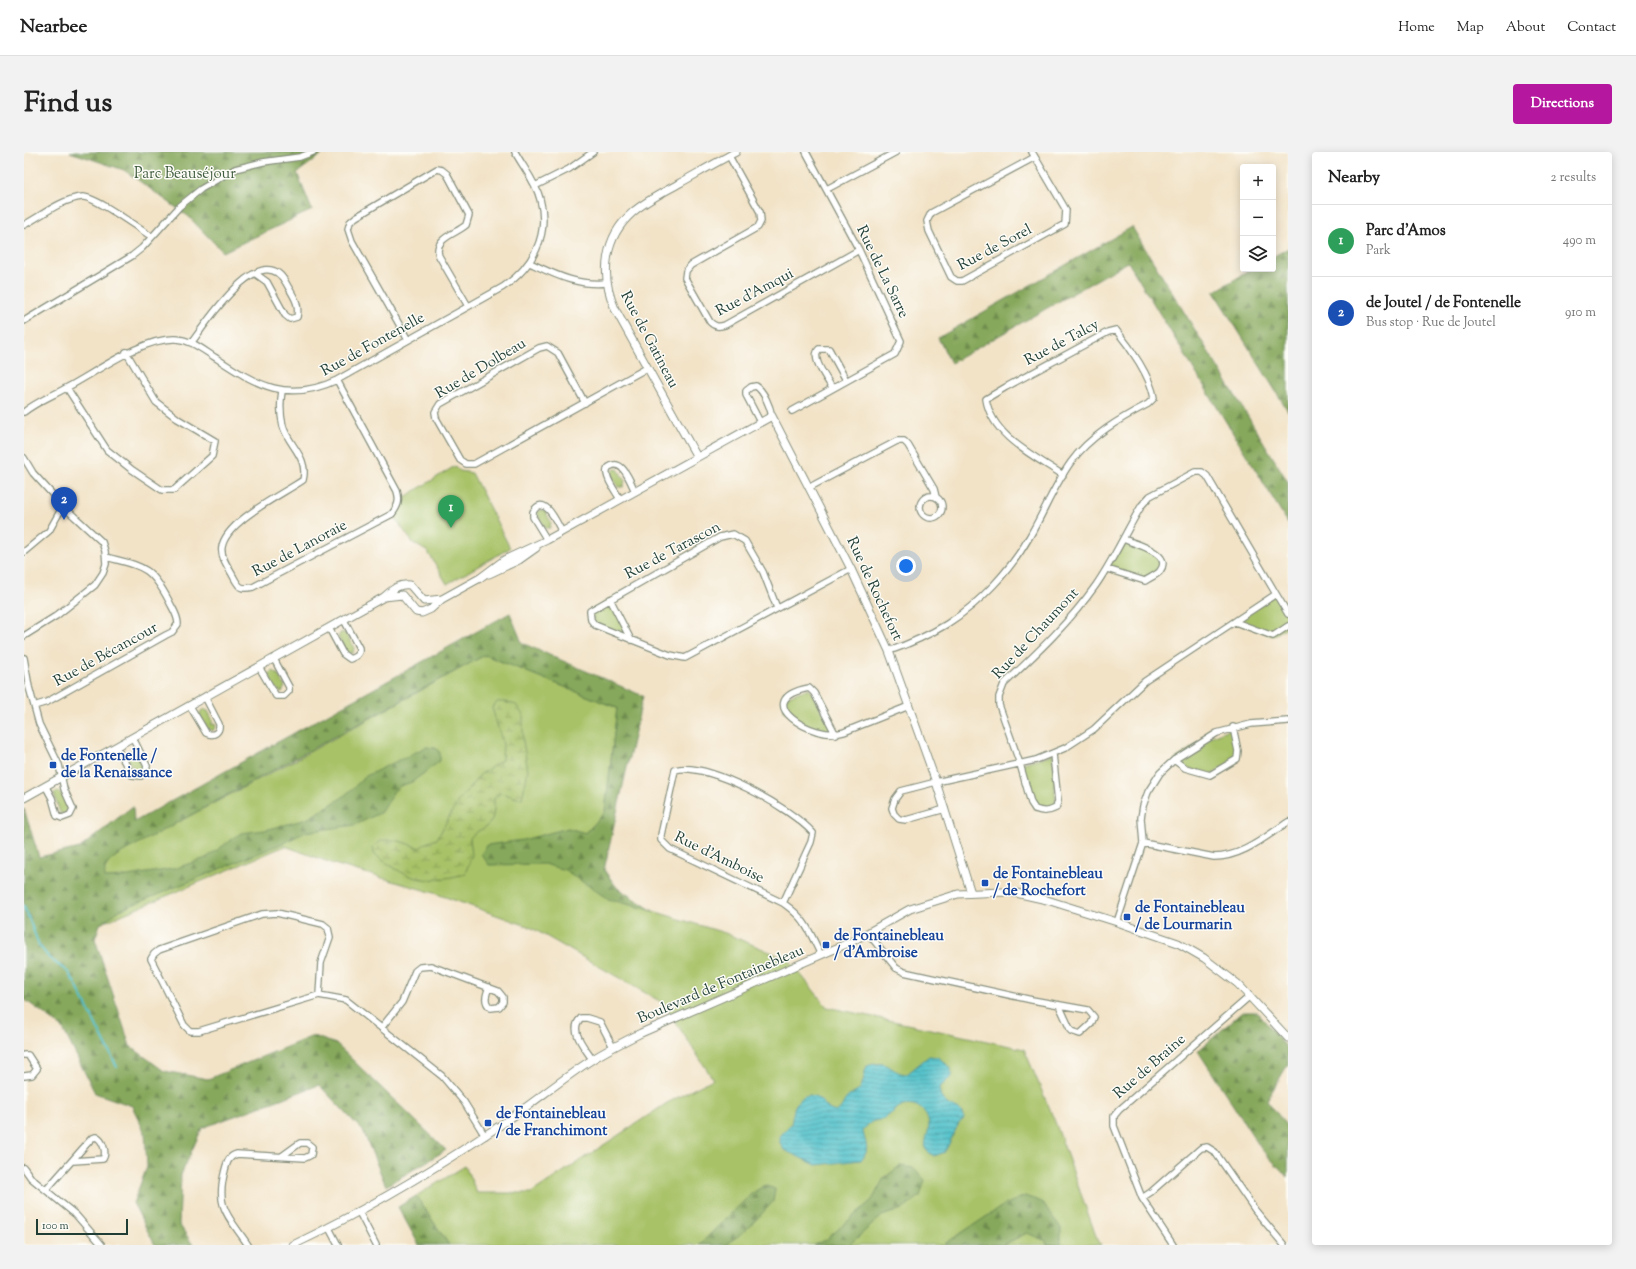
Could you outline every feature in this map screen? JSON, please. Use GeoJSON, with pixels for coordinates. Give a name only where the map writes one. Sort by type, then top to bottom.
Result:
{"type":"FeatureCollection","features":[{"type":"Feature","properties":{"kind":"street"},"geometry":{"type":"LineString","coordinates":[[24,321],[132,256],[152,237],[180,206],[201,189],[235,169],[263,162],[300,157],[313,152]]}},
{"type":"Feature","properties":{"kind":"street","name":"Rue de Fontenelle"},"geometry":{"type":"LineString","coordinates":[[24,412],[126,352],[160,341],[175,339],[192,342],[235,371],[260,384],[282,391],[296,392],[321,387],[336,380],[513,280],[530,263],[538,245],[542,221],[540,197],[515,152]]}},
{"type":"Feature","properties":{"kind":"street"},"geometry":{"type":"LineString","coordinates":[[535,186],[569,168],[593,152]]}},
{"type":"Feature","properties":{"kind":"street","name":"Rue de Gatineau"},"geometry":{"type":"LineString","coordinates":[[697,457],[617,313],[606,283],[606,262],[610,245],[617,229],[628,216],[651,198],[736,152]]}},
{"type":"Feature","properties":{"kind":"street","name":"Rue de La Sarre"},"geometry":{"type":"LineString","coordinates":[[792,411],[895,354],[901,341],[859,250],[806,152]]}},
{"type":"Feature","properties":{"kind":"street"},"geometry":{"type":"LineString","coordinates":[[827,189],[896,152]]}},
{"type":"Feature","properties":{"kind":"street","name":"Rue de Sorel"},"geometry":{"type":"LineString","coordinates":[[1033,155],[1066,210],[1065,224],[962,281],[957,281],[951,277],[929,231],[927,221],[931,213],[1033,155]]}},
{"type":"Feature","properties":{"kind":"street","name":"Rue d'Amqui"},"geometry":{"type":"LineString","coordinates":[[729,156],[760,212],[761,218],[758,227],[691,265],[687,269],[685,278],[712,324],[718,326],[725,325],[859,250]]}},
{"type":"Feature","properties":{"kind":"street"},"geometry":{"type":"LineString","coordinates":[[408,340],[352,241],[348,229],[350,222],[356,217],[433,170],[442,170],[447,174],[469,215],[466,225],[441,241],[437,250],[468,306]]}},
{"type":"Feature","properties":{"kind":"street"},"geometry":{"type":"LineString","coordinates":[[24,225],[64,203],[83,196],[95,200],[152,237]]}},
{"type":"Feature","properties":{"kind":"street"},"geometry":{"type":"LineString","coordinates":[[530,263],[566,280],[586,283],[606,283]]}},
{"type":"Feature","properties":{"kind":"street"},"geometry":{"type":"LineString","coordinates":[[192,342],[224,299],[237,286],[262,270],[272,269],[281,274],[299,308],[297,317],[290,319],[286,315],[267,282],[256,274]]}},
{"type":"Feature","properties":{"kind":"street","name":"Rue de Talcy"},"geometry":{"type":"LineString","coordinates":[[889,651],[910,643],[948,624],[984,593],[1004,572],[1019,552],[1071,462],[1097,436],[1148,404],[1154,398],[1153,387],[1116,330],[1101,335],[986,399],[991,417],[1010,440],[1063,475]]}},
{"type":"Feature","properties":{"kind":"street","name":"Rue de Dolbeau"},"geometry":{"type":"LineString","coordinates":[[585,403],[558,353],[547,346],[539,348],[440,404],[435,412],[436,418],[460,460],[466,464],[474,464],[585,403],[647,368]]}},
{"type":"Feature","properties":{"kind":"street"},"geometry":{"type":"LineString","coordinates":[[832,388],[816,358],[816,352],[819,349],[829,349],[846,380]]}},
{"type":"Feature","properties":{"kind":"street"},"geometry":{"type":"LineString","coordinates":[[66,388],[107,450],[131,469],[162,490],[174,490],[212,456],[215,441],[178,419],[156,402],[126,352]]}},
{"type":"Feature","properties":{"kind":"street","name":"Rue de Lanoraie"},"geometry":{"type":"LineString","coordinates":[[282,391],[280,408],[283,427],[300,456],[305,471],[303,480],[270,499],[237,524],[224,542],[222,554],[238,586],[244,589],[253,587],[392,514],[397,507],[400,500],[397,491],[336,380]]}},
{"type":"Feature","properties":{"kind":"street"},"geometry":{"type":"LineString","coordinates":[[384,597],[403,596],[414,611],[420,613],[431,609],[442,599],[480,578],[519,560],[547,540],[772,416],[770,407],[759,388],[751,387],[745,394],[760,422]]}},
{"type":"Feature","properties":{"kind":"street","name":"Rue de Rochefort"},"geometry":{"type":"LineString","coordinates":[[772,416],[851,569],[889,651],[936,782],[971,893]]}},
{"type":"Feature","properties":{"kind":"street"},"geometry":{"type":"LineString","coordinates":[[810,487],[898,441],[904,441],[908,445],[934,489],[936,497]]}},
{"type":"Feature","properties":{"kind":"street"},"geometry":{"type":"LineString","coordinates":[[24,458],[33,473],[63,506],[102,542],[106,557],[103,573],[95,585],[56,616],[24,636]]}},
{"type":"Feature","properties":{"kind":"street"},"geometry":{"type":"LineString","coordinates":[[620,499],[607,474],[610,466],[616,464],[621,467],[635,491]]}},
{"type":"Feature","properties":{"kind":"street","name":"Rue de Chaumont"},"geometry":{"type":"LineString","coordinates":[[1053,754],[1058,801],[1056,808],[1049,811],[1035,809],[1031,803],[1020,764],[999,705],[1000,690],[1004,684],[1046,646],[1071,618],[1107,569],[1142,505],[1150,496],[1195,472],[1202,472],[1207,476],[1288,614]]}},
{"type":"Feature","properties":{"kind":"street"},"geometry":{"type":"LineString","coordinates":[[24,552],[49,531],[63,506]]}},
{"type":"Feature","properties":{"kind":"street"},"geometry":{"type":"LineString","coordinates":[[547,540],[533,517],[533,512],[537,507],[543,506],[548,508],[562,532]]}},
{"type":"Feature","properties":{"kind":"street","name":"Rue de Tarascon"},"geometry":{"type":"LineString","coordinates":[[777,608],[763,572],[745,540],[733,534],[720,537],[590,611],[591,620],[595,625],[670,655],[685,658],[851,569]]}},
{"type":"Feature","properties":{"kind":"street"},"geometry":{"type":"LineString","coordinates":[[1107,569],[1145,581],[1160,571],[1162,565],[1161,559],[1155,551],[1123,539]]}},
{"type":"Feature","properties":{"kind":"street","name":"Rue de Bécancour"},"geometry":{"type":"LineString","coordinates":[[34,706],[47,702],[172,632],[178,624],[176,615],[157,579],[150,572],[140,567],[106,557]]}},
{"type":"Feature","properties":{"kind":"street"},"geometry":{"type":"LineString","coordinates":[[24,798],[344,620],[384,597],[395,588],[405,584],[412,587],[422,600],[442,599]]}},
{"type":"Feature","properties":{"kind":"street"},"geometry":{"type":"LineString","coordinates":[[945,809],[906,820],[899,819],[894,814],[892,808],[895,799],[901,791],[1020,764],[1053,754],[1094,729],[1145,681],[1276,594]]}},
{"type":"Feature","properties":{"kind":"street"},"geometry":{"type":"LineString","coordinates":[[610,599],[630,640]]}},
{"type":"Feature","properties":{"kind":"street"},"geometry":{"type":"LineString","coordinates":[[329,628],[344,656],[350,658],[354,657],[359,652],[359,648],[344,620]]}},
{"type":"Feature","properties":{"kind":"street"},"geometry":{"type":"LineString","coordinates":[[1235,622],[1273,636],[1288,626]]}},
{"type":"Feature","properties":{"kind":"street"},"geometry":{"type":"LineString","coordinates":[[24,658],[34,706],[43,734],[59,764],[64,789],[73,809],[68,816],[62,818],[57,816],[46,786]]}},
{"type":"Feature","properties":{"kind":"street"},"geometry":{"type":"LineString","coordinates":[[259,667],[276,696],[284,696],[288,692],[289,687],[274,659]]}},
{"type":"Feature","properties":{"kind":"street"},"geometry":{"type":"LineString","coordinates":[[836,735],[814,693],[809,688],[798,690],[786,697],[783,703],[784,710],[790,717],[816,732],[836,735],[910,706]]}},
{"type":"Feature","properties":{"kind":"street"},"geometry":{"type":"LineString","coordinates":[[190,706],[206,733],[212,735],[216,734],[219,731],[220,724],[205,698]]}},
{"type":"Feature","properties":{"kind":"street"},"geometry":{"type":"LineString","coordinates":[[1117,922],[1142,843],[1141,818],[1148,792],[1160,773],[1174,760],[1203,740],[1233,727],[1288,721]]}},
{"type":"Feature","properties":{"kind":"street"},"geometry":{"type":"LineString","coordinates":[[1174,760],[1185,768],[1210,775],[1238,759],[1238,751],[1233,727]]}},
{"type":"Feature","properties":{"kind":"street"},"geometry":{"type":"LineString","coordinates":[[116,747],[130,773],[134,776],[141,776],[146,771],[147,766],[133,738]]}},
{"type":"Feature","properties":{"kind":"street","name":"Rue d'Amboise"},"geometry":{"type":"LineString","coordinates":[[783,903],[811,842],[813,833],[807,826],[764,796],[739,784],[695,769],[683,767],[675,770],[661,835],[661,840],[664,844],[670,849],[783,903],[796,912],[805,922],[821,955]]}},
{"type":"Feature","properties":{"kind":"street"},"geometry":{"type":"LineString","coordinates":[[1142,843],[1214,858],[1225,858],[1244,851],[1288,822]]}},
{"type":"Feature","properties":{"kind":"street","name":"Boulevard de Fontainebleau"},"geometry":{"type":"LineString","coordinates":[[293,1245],[359,1212],[485,1136],[592,1059],[613,1047],[641,1033],[821,955],[868,933],[910,909],[944,897],[971,893],[1016,892],[1167,938],[1189,949],[1227,975],[1250,996],[1288,1038]]}},
{"type":"Feature","properties":{"kind":"street"},"geometry":{"type":"LineString","coordinates":[[319,995],[322,964],[330,937],[329,931],[323,924],[277,913],[262,914],[159,950],[151,959],[184,1025],[190,1031],[199,1031],[319,995],[350,1002],[448,1082],[464,1102],[485,1136]]}},
{"type":"Feature","properties":{"kind":"street"},"geometry":{"type":"LineString","coordinates":[[868,933],[896,968],[904,972],[1088,1010],[1094,1017],[1091,1024],[1080,1034],[1071,1031],[1059,1005]]}},
{"type":"Feature","properties":{"kind":"street"},"geometry":{"type":"LineString","coordinates":[[382,1027],[402,1002],[415,971],[420,967],[431,966],[489,988]]}},
{"type":"Feature","properties":{"kind":"street","name":"Rue de Braine"},"geometry":{"type":"LineString","coordinates":[[1172,1245],[1142,1198],[1114,1126],[1114,1116],[1250,996]]}},
{"type":"Feature","properties":{"kind":"street"},"geometry":{"type":"LineString","coordinates":[[592,1059],[575,1031],[576,1024],[581,1018],[587,1018],[600,1022],[613,1047]]}},
{"type":"Feature","properties":{"kind":"street"},"geometry":{"type":"LineString","coordinates":[[24,1055],[28,1056],[37,1069],[32,1075],[24,1076]]}},
{"type":"Feature","properties":{"kind":"street"},"geometry":{"type":"LineString","coordinates":[[46,1190],[92,1138],[96,1137],[99,1139],[105,1152],[105,1156],[102,1160],[73,1161]]}},
{"type":"Feature","properties":{"kind":"street"},"geometry":{"type":"LineString","coordinates":[[248,1245],[221,1203],[222,1179],[228,1161],[230,1157],[237,1154],[305,1158],[311,1155],[312,1147],[307,1143],[300,1143],[282,1156]]}},
{"type":"Feature","properties":{"kind":"street"},"geometry":{"type":"LineString","coordinates":[[1142,1198],[1151,1192],[1201,1148],[1207,1147],[1215,1152],[1255,1210],[1284,1245]]}},
{"type":"Feature","properties":{"kind":"street"},"geometry":{"type":"LineString","coordinates":[[24,1168],[31,1178],[76,1215],[102,1245]]}},
{"type":"Feature","properties":{"kind":"street"},"geometry":{"type":"LineString","coordinates":[[359,1212],[376,1245]]}},
{"type":"Feature","properties":{"kind":"street"},"geometry":{"type":"LineString","coordinates":[[329,1228],[338,1245]]}},
{"type":"Feature","properties":{"kind":"green space","name":"Parc Beauséjour"},"geometry":{"type":"Polygon","coordinates":[[[70,152],[325,152],[297,173],[312,210],[223,252],[188,216],[124,170],[70,152]]]}},
{"type":"Feature","properties":{"kind":"green space"},"geometry":{"type":"Polygon","coordinates":[[[1132,227],[1288,482],[1288,523],[1128,262],[951,363],[938,338],[1132,227]]]}},
{"type":"Feature","properties":{"kind":"green space"},"geometry":{"type":"Polygon","coordinates":[[[1288,248],[1288,411],[1214,292],[1247,272],[1276,272],[1276,255],[1288,248]]]}},
{"type":"Feature","properties":{"kind":"green space"},"geometry":{"type":"Polygon","coordinates":[[[455,466],[460,471],[472,473],[510,548],[447,584],[428,552],[413,543],[392,514],[400,500],[455,466]]]}},
{"type":"Feature","properties":{"kind":"green space"},"geometry":{"type":"Polygon","coordinates":[[[614,469],[618,469],[625,481],[623,487],[618,487],[611,475],[614,469]]]}},
{"type":"Feature","properties":{"kind":"green space"},"geometry":{"type":"Polygon","coordinates":[[[540,510],[545,511],[551,522],[550,528],[545,528],[537,513],[540,510]]]}},
{"type":"Feature","properties":{"kind":"green space"},"geometry":{"type":"Polygon","coordinates":[[[1123,539],[1155,551],[1161,559],[1160,571],[1145,581],[1107,569],[1123,539]]]}},
{"type":"Feature","properties":{"kind":"green space"},"geometry":{"type":"Polygon","coordinates":[[[1276,594],[1288,614],[1288,626],[1273,636],[1235,622],[1276,594]]]}},
{"type":"Feature","properties":{"kind":"green space"},"geometry":{"type":"Polygon","coordinates":[[[610,599],[631,640],[595,625],[590,611],[610,599]]]}},
{"type":"Feature","properties":{"kind":"green space"},"geometry":{"type":"Polygon","coordinates":[[[510,613],[522,643],[643,696],[604,870],[617,888],[653,911],[608,899],[565,870],[544,864],[489,865],[481,854],[487,845],[523,840],[568,828],[586,833],[605,812],[617,708],[485,655],[121,853],[108,863],[105,869],[105,878],[173,869],[206,858],[241,833],[265,830],[307,819],[343,797],[366,776],[426,747],[436,748],[440,753],[440,761],[412,782],[400,786],[393,792],[391,798],[380,813],[355,825],[305,832],[286,842],[120,910],[100,924],[95,939],[130,1046],[164,1071],[208,1079],[313,1036],[336,1044],[446,1150],[386,1186],[363,1131],[319,1085],[202,1128],[181,1175],[179,1224],[193,1245],[155,1245],[133,1203],[147,1167],[145,1133],[132,1106],[95,1093],[62,1027],[24,999],[24,809],[39,857],[80,848],[133,806],[134,822],[510,613]]]}},
{"type":"Feature","properties":{"kind":"green space"},"geometry":{"type":"Polygon","coordinates":[[[341,632],[346,634],[354,648],[353,653],[346,652],[338,637],[341,632]]]}},
{"type":"Feature","properties":{"kind":"green space"},"geometry":{"type":"Polygon","coordinates":[[[485,655],[617,708],[605,812],[586,833],[604,870],[617,888],[653,911],[725,933],[789,960],[827,1007],[1024,1049],[1056,1124],[1096,1236],[1101,1245],[449,1245],[416,1196],[465,1166],[477,1193],[531,1193],[667,1103],[713,1079],[663,1003],[530,927],[434,893],[337,865],[285,846],[100,924],[24,904],[295,760],[485,655]]]}},
{"type":"Feature","properties":{"kind":"green space"},"geometry":{"type":"Polygon","coordinates":[[[273,671],[277,673],[285,687],[282,692],[277,690],[272,682],[269,673],[273,671]]]}},
{"type":"Feature","properties":{"kind":"green space"},"geometry":{"type":"Polygon","coordinates":[[[809,688],[836,735],[816,732],[784,710],[786,697],[809,688]]]}},
{"type":"Feature","properties":{"kind":"green space"},"geometry":{"type":"Polygon","coordinates":[[[497,702],[505,702],[516,705],[523,715],[523,741],[528,771],[522,798],[500,793],[494,798],[492,819],[488,825],[470,838],[472,855],[465,874],[437,879],[416,878],[397,870],[386,863],[374,854],[373,847],[384,841],[395,840],[420,848],[426,843],[437,839],[458,801],[481,774],[502,760],[503,744],[492,708],[497,702]]]}},
{"type":"Feature","properties":{"kind":"green space"},"geometry":{"type":"Polygon","coordinates":[[[203,709],[208,711],[213,721],[211,725],[215,724],[216,726],[213,731],[208,729],[200,716],[200,712],[203,709]]]}},
{"type":"Feature","properties":{"kind":"green space"},"geometry":{"type":"Polygon","coordinates":[[[1233,727],[1237,759],[1210,775],[1185,768],[1174,760],[1203,740],[1233,727]]]}},
{"type":"Feature","properties":{"kind":"green space"},"geometry":{"type":"Polygon","coordinates":[[[131,750],[137,755],[143,767],[139,771],[134,771],[126,754],[131,750]]]}},
{"type":"Feature","properties":{"kind":"green space"},"geometry":{"type":"Polygon","coordinates":[[[1053,754],[1056,808],[1035,809],[1020,764],[1053,754]]]}},
{"type":"Feature","properties":{"kind":"green space"},"geometry":{"type":"Polygon","coordinates":[[[57,791],[67,804],[68,810],[65,814],[60,813],[54,794],[57,791]]]}},
{"type":"Feature","properties":{"kind":"green space"},"geometry":{"type":"Polygon","coordinates":[[[1242,1012],[1257,1012],[1288,1049],[1288,1064],[1267,1100],[1288,1128],[1288,1177],[1262,1150],[1198,1051],[1242,1012]]]}},
{"type":"Feature","properties":{"kind":"green space"},"geometry":{"type":"Polygon","coordinates":[[[900,1166],[913,1168],[925,1180],[920,1196],[905,1208],[882,1216],[849,1245],[814,1245],[827,1239],[872,1200],[884,1178],[900,1166]]]}},
{"type":"Feature","properties":{"kind":"green space"},"geometry":{"type":"Polygon","coordinates":[[[765,1185],[775,1189],[773,1202],[744,1232],[725,1245],[699,1245],[751,1194],[765,1185]]]}},
{"type":"Feature","properties":{"kind":"green space"},"geometry":{"type":"Polygon","coordinates":[[[416,1196],[449,1245],[419,1245],[398,1207],[416,1196]]]}},
{"type":"Feature","properties":{"kind":"green space"},"geometry":{"type":"Polygon","coordinates":[[[1025,1196],[1042,1202],[1061,1228],[1061,1245],[1047,1245],[1046,1241],[1027,1233],[1003,1245],[943,1245],[1004,1205],[1025,1196]]]}},
{"type":"Feature","properties":{"kind":"water"},"geometry":{"type":"Polygon","coordinates":[[[929,1056],[938,1057],[951,1068],[951,1077],[939,1088],[940,1094],[944,1102],[963,1113],[964,1119],[959,1123],[945,1152],[934,1156],[926,1150],[925,1146],[929,1127],[928,1119],[918,1106],[909,1104],[899,1107],[888,1116],[871,1122],[866,1127],[863,1131],[867,1150],[861,1160],[816,1165],[784,1150],[780,1143],[780,1136],[791,1124],[795,1104],[804,1096],[810,1095],[817,1097],[830,1110],[836,1112],[848,1097],[860,1089],[867,1066],[881,1064],[901,1073],[907,1074],[929,1056]]]}},
{"type":"Feature","properties":{"kind":"waterway"},"geometry":{"type":"LineString","coordinates":[[24,906],[39,945],[49,958],[68,972],[117,1067]]}},
{"type":"Feature","properties":{"kind":"place","name":"de Joutel / de Fontenelle"},"geometry":{"type":"Point","coordinates":[64,520]}},
{"type":"Feature","properties":{"kind":"place","name":"Parc d'Amos"},"geometry":{"type":"Point","coordinates":[451,528]}},
{"type":"Feature","properties":{"kind":"place","name":"de Fontenelle / de la Renaissance"},"geometry":{"type":"Point","coordinates":[53,765]}},
{"type":"Feature","properties":{"kind":"place","name":"de Fontainebleau / de Rochefort"},"geometry":{"type":"Point","coordinates":[985,883]}},
{"type":"Feature","properties":{"kind":"place","name":"de Fontainebleau / de Lourmarin"},"geometry":{"type":"Point","coordinates":[1127,917]}},
{"type":"Feature","properties":{"kind":"place","name":"de Fontainebleau / d'Ambroise"},"geometry":{"type":"Point","coordinates":[826,945]}},
{"type":"Feature","properties":{"kind":"place","name":"de Fontainebleau / de Franchimont"},"geometry":{"type":"Point","coordinates":[488,1123]}}]}
